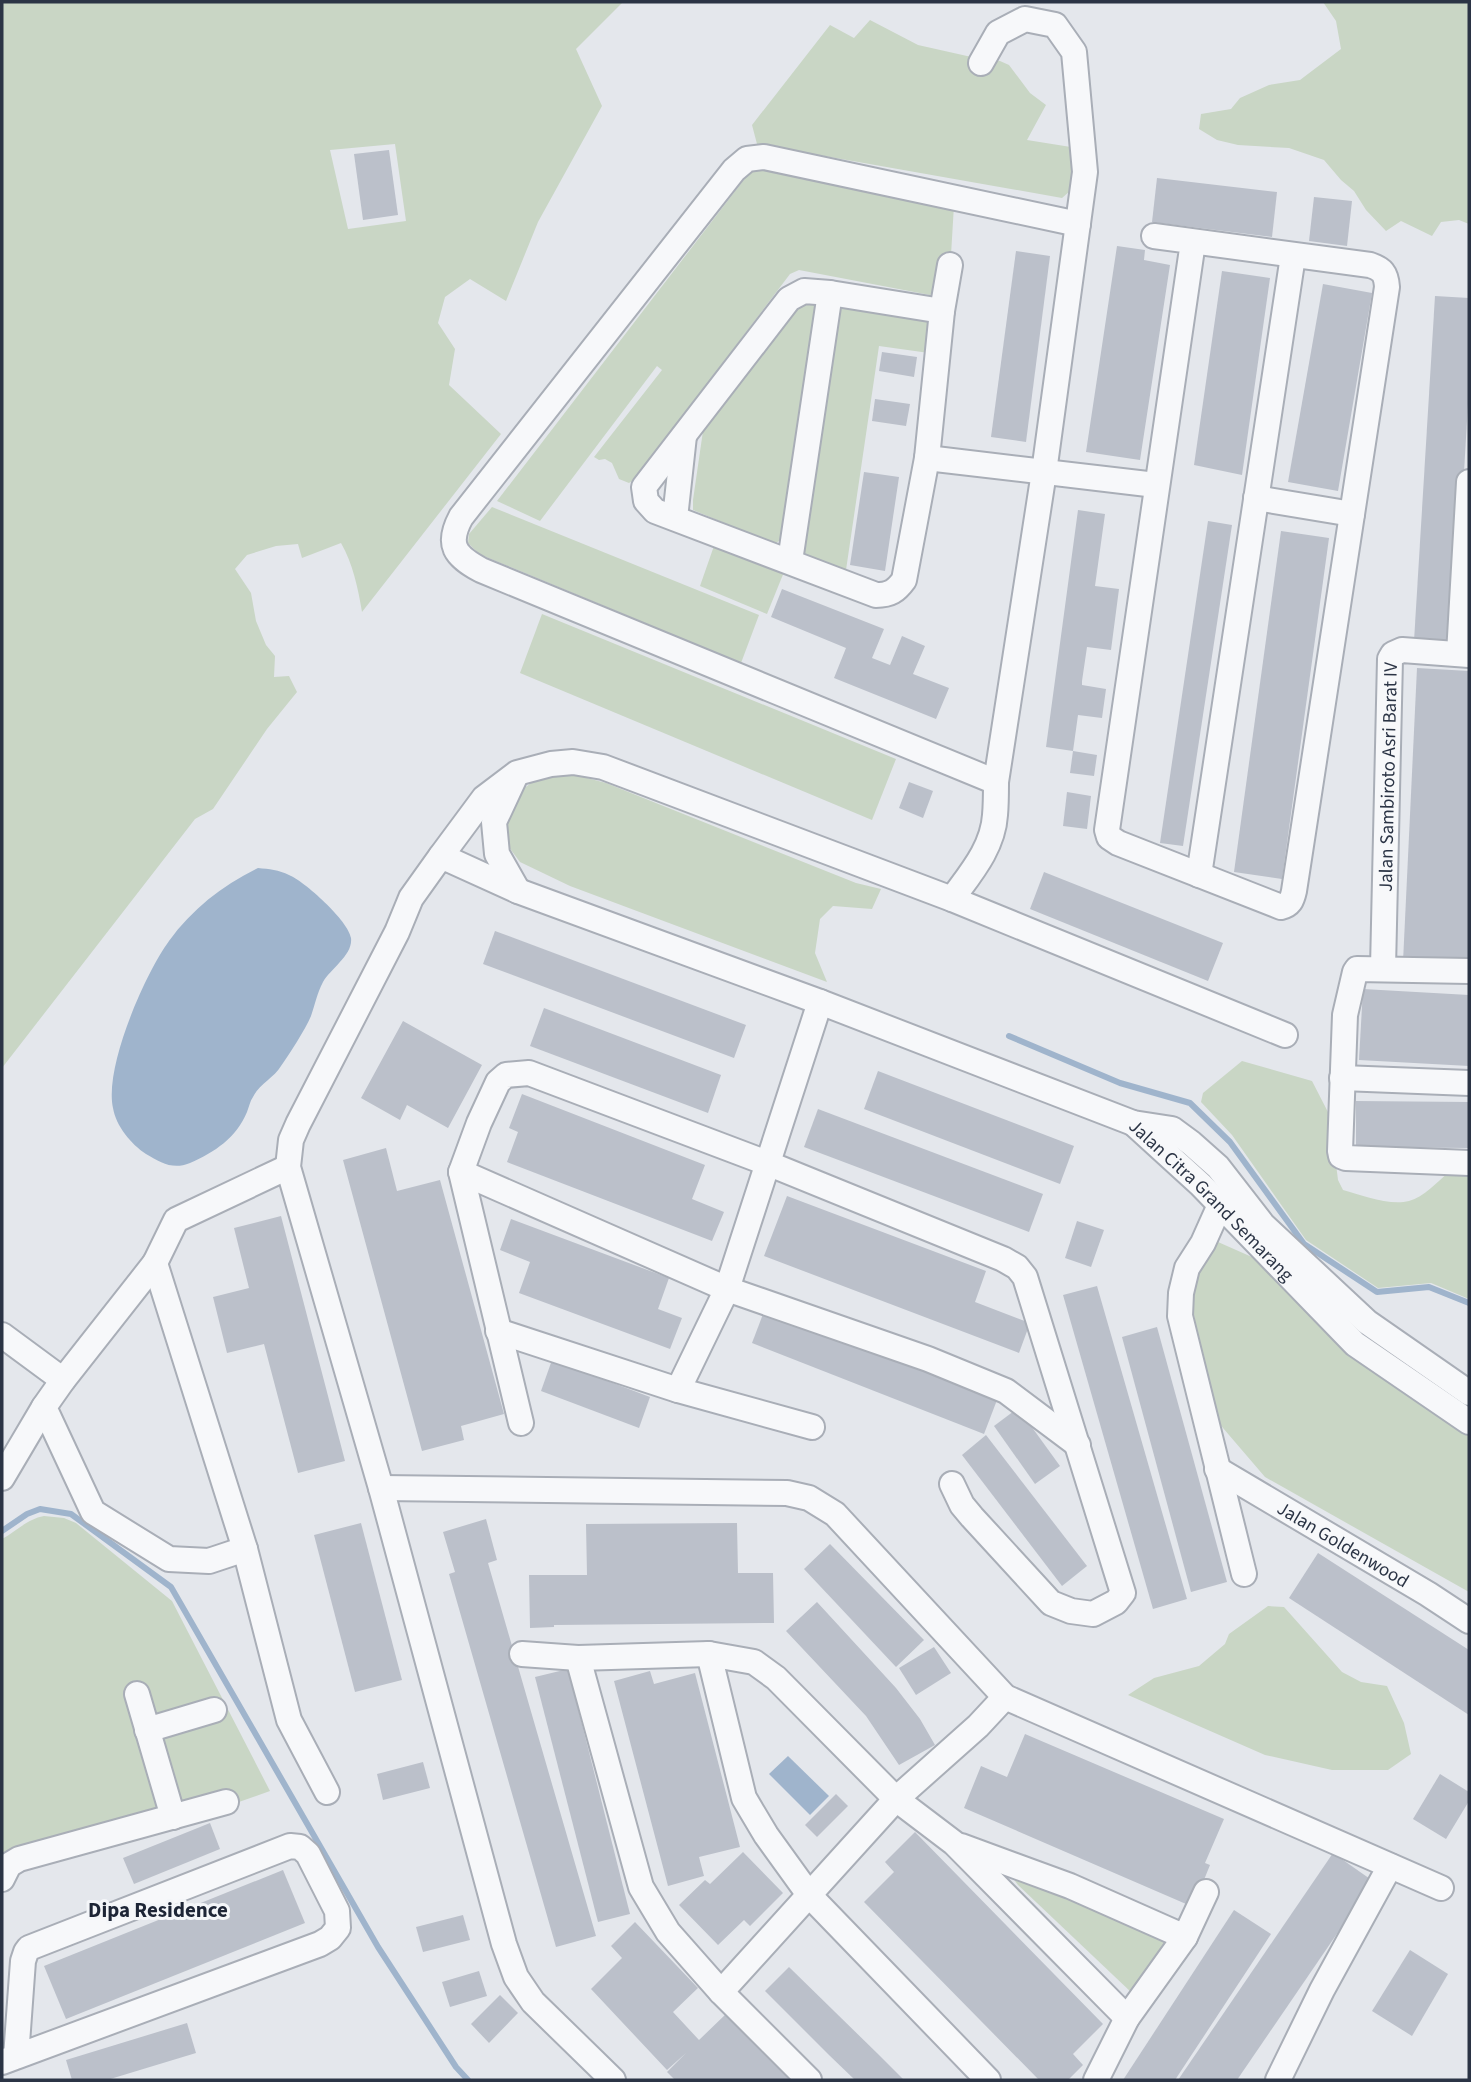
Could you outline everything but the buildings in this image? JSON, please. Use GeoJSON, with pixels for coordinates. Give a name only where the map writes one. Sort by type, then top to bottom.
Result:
{"type":"FeatureCollection","features":[{"type":"Feature","properties":{"kind":"street"},"geometry":{"type":"LineString","coordinates":[[952,899],[983,855],[991,837],[995,817],[996,782],[1044,472],[1085,172],[1074,52],[1055,25],[1025,19],[998,33],[981,63]]}},
{"type":"Feature","properties":{"kind":"street"},"geometry":{"type":"LineString","coordinates":[[996,782],[481,570],[462,560],[454,546],[454,530],[461,517],[726,180],[747,159],[764,157],[1078,224]]}},
{"type":"Feature","properties":{"kind":"street"},"geometry":{"type":"LineString","coordinates":[[1154,236],[1370,265],[1381,269],[1386,276],[1387,287],[1293,899],[1288,905],[1280,906],[1118,843],[1109,836],[1107,830],[1193,242]]}},
{"type":"Feature","properties":{"kind":"street"},"geometry":{"type":"LineString","coordinates":[[1199,875],[1293,256]]}},
{"type":"Feature","properties":{"kind":"street"},"geometry":{"type":"LineString","coordinates":[[942,311],[830,293],[804,291],[789,299],[644,487],[646,501],[656,511],[876,595],[887,595],[897,590],[904,580],[927,458],[942,311],[950,265]]}},
{"type":"Feature","properties":{"kind":"street"},"geometry":{"type":"LineString","coordinates":[[790,561],[830,293]]}},
{"type":"Feature","properties":{"kind":"street"},"geometry":{"type":"LineString","coordinates":[[675,518],[684,436]]}},
{"type":"Feature","properties":{"kind":"street"},"geometry":{"type":"LineString","coordinates":[[927,458],[1156,485]]}},
{"type":"Feature","properties":{"kind":"street"},"geometry":{"type":"LineString","coordinates":[[1464,655],[1469,482]]}},
{"type":"Feature","properties":{"kind":"street"},"geometry":{"type":"LineString","coordinates":[[1256,498],[1352,514]]}},
{"type":"Feature","properties":{"kind":"street","name":"Jalan Sambiroto Asri Barat IV"},"geometry":{"type":"LineString","coordinates":[[1383,968],[1390,659],[1393,654],[1402,650],[1464,655]]}},
{"type":"Feature","properties":{"kind":"street"},"geometry":{"type":"LineString","coordinates":[[613,2080],[541,2011],[516,1978],[504,1944],[381,1488],[288,1167],[291,1140],[298,1124],[397,932],[411,898],[484,798],[517,773],[551,764],[573,762],[603,767],[952,899],[1285,1035]]}},
{"type":"Feature","properties":{"kind":"street"},"geometry":{"type":"LineString","coordinates":[[517,773],[495,822],[497,854],[518,891]]}},
{"type":"Feature","properties":{"kind":"street"},"geometry":{"type":"LineString","coordinates":[[441,856],[518,891],[820,1002],[1133,1123]]}},
{"type":"Feature","properties":{"kind":"street"},"geometry":{"type":"LineString","coordinates":[[1469,971],[1357,969],[1345,1015],[1340,1151],[1343,1157],[1469,1163]]}},
{"type":"Feature","properties":{"kind":"street"},"geometry":{"type":"LineString","coordinates":[[678,1390],[727,1289],[820,1002]]}},
{"type":"Feature","properties":{"kind":"street"},"geometry":{"type":"LineString","coordinates":[[521,1423],[461,1172],[498,1082],[506,1075],[530,1073],[767,1163],[1017,1267],[1026,1276],[1123,1593],[1116,1602],[1093,1614],[1071,1611],[1051,1603],[972,1517],[962,1504],[953,1483]]}},
{"type":"Feature","properties":{"kind":"street"},"geometry":{"type":"LineString","coordinates":[[1342,1078],[1469,1083]]}},
{"type":"Feature","properties":{"kind":"street","name":"Jalan Citra Grand Semarang"},"geometry":{"type":"LineString","coordinates":[[1133,1123],[1180,1164],[1220,1205],[1257,1231],[1367,1322],[1469,1393]]}},
{"type":"Feature","properties":{"kind":"street","name":"Jalan Citra Grand Semarang"},"geometry":{"type":"LineString","coordinates":[[1133,1123],[1172,1129],[1218,1167],[1257,1231],[1355,1344],[1469,1422]]}},
{"type":"Feature","properties":{"kind":"street"},"geometry":{"type":"LineString","coordinates":[[2,1478],[63,1380],[155,1263],[176,1220],[288,1167]]}},
{"type":"Feature","properties":{"kind":"street"},"geometry":{"type":"LineString","coordinates":[[461,1172],[727,1289],[928,1359],[1006,1391],[1079,1444]]}},
{"type":"Feature","properties":{"kind":"street"},"geometry":{"type":"LineString","coordinates":[[1220,1205],[1203,1243],[1187,1268],[1181,1293],[1180,1316],[1244,1574]]}},
{"type":"Feature","properties":{"kind":"street"},"geometry":{"type":"LineString","coordinates":[[155,1263],[244,1549],[289,1720],[327,1792]]}},
{"type":"Feature","properties":{"kind":"street"},"geometry":{"type":"LineString","coordinates":[[498,1331],[678,1390],[811,1427]]}},
{"type":"Feature","properties":{"kind":"street"},"geometry":{"type":"LineString","coordinates":[[2,1335],[63,1380]]}},
{"type":"Feature","properties":{"kind":"street"},"geometry":{"type":"LineString","coordinates":[[44,1407],[93,1512],[169,1559],[209,1561],[244,1549]]}},
{"type":"Feature","properties":{"kind":"street","name":"Jalan Goldenwood"},"geometry":{"type":"LineString","coordinates":[[1217,1469],[1428,1594],[1469,1622]]}},
{"type":"Feature","properties":{"kind":"street"},"geometry":{"type":"LineString","coordinates":[[381,1488],[787,1493],[809,1497],[835,1514],[1005,1697],[1441,1888]]}},
{"type":"Feature","properties":{"kind":"street"},"geometry":{"type":"LineString","coordinates":[[522,1654],[578,1658],[709,1654],[754,1662],[776,1678],[896,1799],[954,1843],[1127,2018]]}},
{"type":"Feature","properties":{"kind":"street"},"geometry":{"type":"LineString","coordinates":[[709,1654],[744,1798],[766,1835],[810,1896],[988,2080]]}},
{"type":"Feature","properties":{"kind":"street"},"geometry":{"type":"LineString","coordinates":[[578,1658],[641,1887],[667,1932],[721,1992],[809,2080]]}},
{"type":"Feature","properties":{"kind":"street"},"geometry":{"type":"LineString","coordinates":[[137,1694],[173,1817]]}},
{"type":"Feature","properties":{"kind":"street"},"geometry":{"type":"LineString","coordinates":[[721,1992],[896,1799],[978,1726],[1005,1697]]}},
{"type":"Feature","properties":{"kind":"street"},"geometry":{"type":"LineString","coordinates":[[147,1730],[214,1710]]}},
{"type":"Feature","properties":{"kind":"street"},"geometry":{"type":"LineString","coordinates":[[2,1879],[9,1865],[19,1859],[226,1802]]}},
{"type":"Feature","properties":{"kind":"street"},"geometry":{"type":"LineString","coordinates":[[954,1843],[1070,1886],[1185,1937]]}},
{"type":"Feature","properties":{"kind":"street"},"geometry":{"type":"LineString","coordinates":[[290,1846],[300,1847],[308,1854],[337,1911],[338,1928],[330,1938],[9,2059],[23,1961],[29,1948],[290,1846]]}},
{"type":"Feature","properties":{"kind":"street"},"geometry":{"type":"LineString","coordinates":[[1278,2080],[1322,1990],[1390,1866]]}},
{"type":"Feature","properties":{"kind":"street"},"geometry":{"type":"LineString","coordinates":[[1096,2080],[1127,2018],[1185,1937],[1206,1892]]}},
{"type":"Feature","properties":{"kind":"green space"},"geometry":{"type":"Polygon","coordinates":[[[2,2],[623,2],[576,49],[602,106],[538,222],[506,301],[470,279],[445,297],[438,323],[455,349],[449,385],[501,434],[362,612],[349,559],[341,543],[302,558],[298,544],[276,546],[247,555],[235,569],[251,593],[256,621],[266,645],[275,656],[274,677],[289,676],[297,692],[267,729],[213,809],[195,819],[2,1068],[2,2]],[[395,144],[330,150],[348,229],[406,221],[395,144]]]}},
{"type":"Feature","properties":{"kind":"green space"},"geometry":{"type":"Polygon","coordinates":[[[1323,2],[1469,2],[1469,224],[1459,220],[1441,222],[1432,236],[1401,221],[1386,231],[1366,210],[1354,191],[1324,160],[1289,148],[1238,145],[1217,140],[1199,129],[1201,114],[1231,109],[1240,98],[1269,85],[1300,80],[1341,49],[1336,21],[1323,2]]]}},
{"type":"Feature","properties":{"kind":"green space"},"geometry":{"type":"Polygon","coordinates":[[[870,20],[918,45],[1009,65],[1030,93],[1046,105],[1027,140],[1077,148],[1070,191],[1062,198],[757,144],[752,125],[830,25],[854,38],[870,20]]]}},
{"type":"Feature","properties":{"kind":"green space"},"geometry":{"type":"Polygon","coordinates":[[[759,169],[954,205],[951,255],[938,261],[937,291],[930,295],[799,270],[790,274],[635,479],[629,483],[619,479],[612,463],[594,457],[662,370],[657,366],[540,521],[497,501],[749,173],[759,169]]]}},
{"type":"Feature","properties":{"kind":"green space"},"geometry":{"type":"Polygon","coordinates":[[[800,301],[817,301],[780,540],[775,544],[693,510],[693,500],[704,424],[800,301]]]}},
{"type":"Feature","properties":{"kind":"green space"},"geometry":{"type":"Polygon","coordinates":[[[845,303],[930,321],[929,353],[879,346],[846,570],[842,572],[807,558],[804,552],[840,309],[845,303]]]}},
{"type":"Feature","properties":{"kind":"green space"},"geometry":{"type":"Polygon","coordinates":[[[492,507],[759,615],[741,663],[479,554],[468,543],[469,534],[492,507]]]}},
{"type":"Feature","properties":{"kind":"green space"},"geometry":{"type":"Polygon","coordinates":[[[715,543],[784,572],[767,614],[700,586],[715,543]]]}},
{"type":"Feature","properties":{"kind":"green space"},"geometry":{"type":"Polygon","coordinates":[[[542,614],[896,759],[872,820],[520,673],[542,614]]]}},
{"type":"Feature","properties":{"kind":"green space"},"geometry":{"type":"Polygon","coordinates":[[[572,774],[606,783],[856,883],[881,889],[872,909],[833,906],[820,919],[815,953],[827,982],[570,886],[520,862],[508,846],[504,830],[515,795],[535,780],[572,774]]]}},
{"type":"Feature","properties":{"kind":"green space"},"geometry":{"type":"Polygon","coordinates":[[[1242,1061],[1312,1081],[1330,1116],[1338,1180],[1343,1190],[1393,1202],[1409,1201],[1430,1189],[1449,1172],[1469,1174],[1469,1299],[1431,1283],[1378,1288],[1306,1240],[1232,1135],[1201,1102],[1203,1093],[1242,1061]]]}},
{"type":"Feature","properties":{"kind":"green space"},"geometry":{"type":"Polygon","coordinates":[[[1218,1242],[1261,1261],[1343,1350],[1469,1434],[1469,1592],[1265,1477],[1217,1421],[1200,1357],[1190,1287],[1218,1242]]]}},
{"type":"Feature","properties":{"kind":"green space"},"geometry":{"type":"Polygon","coordinates":[[[44,1516],[64,1518],[76,1523],[172,1601],[270,1791],[179,1823],[2,1870],[2,1539],[27,1522],[44,1516]]]}},
{"type":"Feature","properties":{"kind":"green space"},"geometry":{"type":"Polygon","coordinates":[[[1268,1606],[1284,1607],[1342,1672],[1361,1682],[1387,1686],[1404,1723],[1411,1754],[1388,1770],[1332,1770],[1265,1755],[1128,1695],[1154,1678],[1199,1666],[1225,1644],[1229,1634],[1268,1606]]]}},
{"type":"Feature","properties":{"kind":"green space"},"geometry":{"type":"Polygon","coordinates":[[[1023,1876],[1165,1940],[1132,1993],[1012,1877],[1023,1876]]]}},
{"type":"Feature","properties":{"kind":"water"},"geometry":{"type":"Polygon","coordinates":[[[258,868],[285,873],[315,893],[343,922],[351,944],[345,956],[323,982],[311,1016],[297,1041],[278,1070],[256,1092],[231,1137],[199,1159],[178,1166],[167,1164],[146,1154],[135,1145],[121,1128],[115,1115],[112,1090],[120,1046],[149,975],[178,929],[209,899],[258,868]]]}},
{"type":"Feature","properties":{"kind":"water"},"geometry":{"type":"Polygon","coordinates":[[[788,1756],[829,1796],[810,1815],[769,1774],[788,1756]]]}},
{"type":"Feature","properties":{"kind":"waterway"},"geometry":{"type":"LineString","coordinates":[[1009,1036],[1120,1083],[1190,1103],[1230,1142],[1304,1244],[1377,1292],[1429,1287],[1469,1303]]}},
{"type":"Feature","properties":{"kind":"waterway"},"geometry":{"type":"LineString","coordinates":[[2,1531],[27,1514],[40,1509],[71,1514],[171,1587],[378,1947],[456,2067],[468,2080]]}},
{"type":"Feature","properties":{"kind":"district","name":"Dipa Residence"},"geometry":{"type":"Point","coordinates":[158,1910]}}]}
